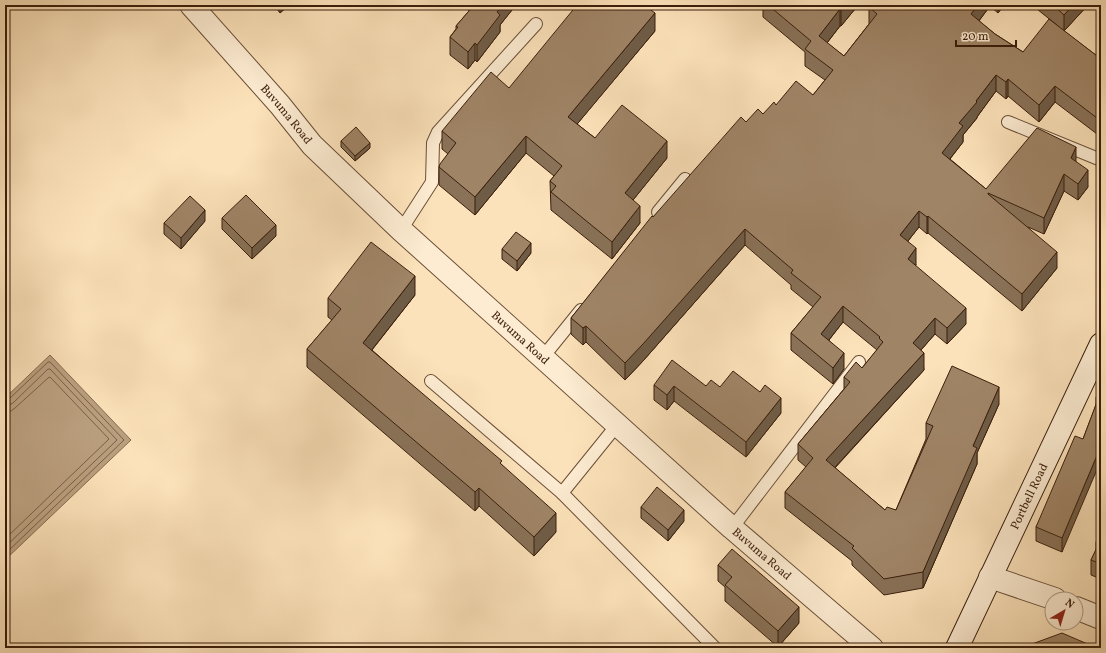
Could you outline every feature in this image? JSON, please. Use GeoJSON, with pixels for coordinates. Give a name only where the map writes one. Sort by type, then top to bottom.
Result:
{"type":"FeatureCollection","features":[{"type":"Feature","properties":{"kind":"street","name":"Buvuma Road"},"geometry":{"type":"LineString","coordinates":[[191,5],[280,105],[312,145],[401,230],[732,528],[872,648]]}},
{"type":"Feature","properties":{"kind":"street","name":"Portbell Road"},"geometry":{"type":"LineString","coordinates":[[957,648],[1101,344]]}},
{"type":"Feature","properties":{"kind":"street"},"geometry":{"type":"LineString","coordinates":[[990,577],[1044,595]]}},
{"type":"Feature","properties":{"kind":"street"},"geometry":{"type":"LineString","coordinates":[[1084,611],[1101,618]]}},
{"type":"Feature","properties":{"kind":"lane"},"geometry":{"type":"LineString","coordinates":[[401,230],[432,182],[433,143],[438,132],[536,24]]}},
{"type":"Feature","properties":{"kind":"lane"},"geometry":{"type":"LineString","coordinates":[[1008,122],[1101,160]]}},
{"type":"Feature","properties":{"kind":"lane"},"geometry":{"type":"LineString","coordinates":[[650,222],[685,179]]}},
{"type":"Feature","properties":{"kind":"lane"},"geometry":{"type":"LineString","coordinates":[[543,357],[587,302]]}},
{"type":"Feature","properties":{"kind":"lane"},"geometry":{"type":"LineString","coordinates":[[732,528],[859,362]]}},
{"type":"Feature","properties":{"kind":"lane"},"geometry":{"type":"LineString","coordinates":[[431,381],[562,493],[715,648]]}},
{"type":"Feature","properties":{"kind":"lane"},"geometry":{"type":"LineString","coordinates":[[562,493],[617,425]]}},
{"type":"Feature","properties":{"kind":"water"},"geometry":{"type":"Polygon","coordinates":[[[50,355],[131,440],[5,560],[5,398],[50,355]]]}},
{"type":"Feature","properties":{"kind":"building"},"geometry":{"type":"Polygon","coordinates":[[[474,5],[503,5],[497,12],[500,15],[477,45],[475,43],[468,52],[450,37],[458,27],[456,26],[474,5]]]}},
{"type":"Feature","properties":{"kind":"building"},"geometry":{"type":"Polygon","coordinates":[[[577,5],[644,5],[655,13],[568,117],[595,138],[622,105],[667,141],[625,193],[640,206],[612,242],[551,192],[556,186],[550,181],[562,166],[526,136],[475,197],[439,167],[456,143],[442,131],[491,72],[509,88],[577,5]]]}},
{"type":"Feature","properties":{"kind":"building"},"geometry":{"type":"Polygon","coordinates":[[[768,5],[845,5],[841,10],[840,9],[819,36],[844,56],[877,14],[869,7],[871,5],[978,5],[971,14],[995,34],[1023,52],[1049,19],[1101,59],[1101,112],[1097,118],[1055,86],[1039,105],[1008,79],[1006,82],[996,75],[976,101],[977,102],[959,123],[963,126],[942,153],[986,189],[1037,128],[1076,147],[1071,158],[1088,170],[1078,184],[1064,174],[1044,218],[988,193],[1057,252],[1022,294],[928,216],[927,217],[919,211],[900,235],[916,248],[908,259],[966,308],[947,328],[935,318],[913,343],[924,353],[826,460],[885,510],[887,507],[896,510],[933,426],[926,423],[952,366],[999,387],[973,446],[977,448],[923,572],[884,579],[852,548],[854,546],[785,492],[813,458],[798,444],[850,382],[844,377],[856,362],[862,368],[883,342],[879,338],[880,337],[843,306],[821,334],[844,353],[833,368],[791,333],[821,297],[791,273],[793,270],[745,229],[625,363],[586,326],[583,328],[571,318],[652,216],[653,217],[741,117],[746,122],[758,109],[763,114],[774,102],[776,105],[796,81],[813,95],[833,70],[805,49],[811,41],[768,5]]]}},
{"type":"Feature","properties":{"kind":"building"},"geometry":{"type":"Polygon","coordinates":[[[1053,5],[1073,5],[1064,15],[1053,5]]]}},
{"type":"Feature","properties":{"kind":"building"},"geometry":{"type":"Polygon","coordinates":[[[356,127],[370,143],[355,156],[341,141],[356,127]]]}},
{"type":"Feature","properties":{"kind":"building"},"geometry":{"type":"Polygon","coordinates":[[[246,195],[276,225],[252,248],[222,218],[246,195]]]}},
{"type":"Feature","properties":{"kind":"building"},"geometry":{"type":"Polygon","coordinates":[[[190,196],[205,210],[181,238],[164,223],[190,196]]]}},
{"type":"Feature","properties":{"kind":"building"},"geometry":{"type":"Polygon","coordinates":[[[516,232],[531,243],[517,261],[502,249],[516,232]]]}},
{"type":"Feature","properties":{"kind":"building"},"geometry":{"type":"Polygon","coordinates":[[[371,242],[415,276],[363,343],[502,461],[500,463],[556,513],[534,537],[479,488],[475,492],[307,349],[341,309],[328,298],[371,242]]]}},
{"type":"Feature","properties":{"kind":"building"},"geometry":{"type":"Polygon","coordinates":[[[672,360],[706,386],[711,380],[720,387],[733,371],[760,392],[765,385],[781,398],[746,442],[674,386],[667,395],[654,385],[672,360]]]}},
{"type":"Feature","properties":{"kind":"building"},"geometry":{"type":"Polygon","coordinates":[[[1101,386],[1101,446],[1062,538],[1036,527],[1075,436],[1083,439],[1098,399],[1096,398],[1101,386]]]}},
{"type":"Feature","properties":{"kind":"building"},"geometry":{"type":"Polygon","coordinates":[[[657,487],[684,510],[668,530],[641,507],[657,487]]]}},
{"type":"Feature","properties":{"kind":"building"},"geometry":{"type":"Polygon","coordinates":[[[1101,533],[1101,564],[1091,560],[1100,541],[1096,542],[1101,533]]]}},
{"type":"Feature","properties":{"kind":"building"},"geometry":{"type":"Polygon","coordinates":[[[732,549],[799,607],[778,631],[725,585],[732,577],[718,565],[732,549]]]}},
{"type":"Feature","properties":{"kind":"building"},"geometry":{"type":"Polygon","coordinates":[[[1062,633],[1097,648],[1021,648],[1062,633]]]}},
{"type":"Feature","properties":{"kind":"building"},"geometry":{"type":"Polygon","coordinates":[[[831,644],[836,648],[828,648],[831,644]]]}}]}
